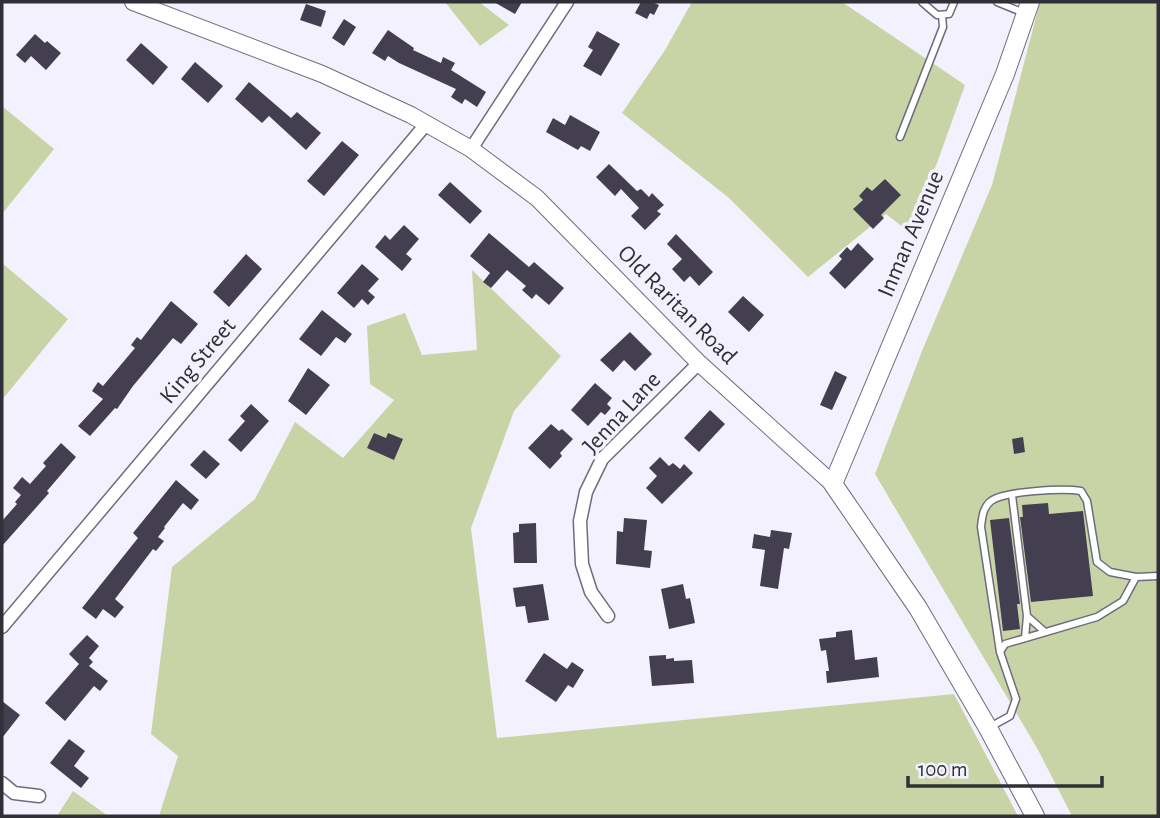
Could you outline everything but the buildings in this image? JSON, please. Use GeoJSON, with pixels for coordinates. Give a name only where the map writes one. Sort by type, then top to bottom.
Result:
{"type":"FeatureCollection","features":[{"type":"Feature","properties":{"kind":"main road","name":"Inman Avenue"},"geometry":{"type":"LineString","coordinates":[[834,484],[1005,74],[1028,8]]}},
{"type":"Feature","properties":{"kind":"main road","name":"Old Raritan Road"},"geometry":{"type":"LineString","coordinates":[[834,484],[918,608],[988,728],[1035,816]]}},
{"type":"Feature","properties":{"kind":"street","name":"Old Raritan Road"},"geometry":{"type":"LineString","coordinates":[[133,2],[323,74],[427,124],[471,149],[537,198],[699,363],[834,484]]}},
{"type":"Feature","properties":{"kind":"street"},"geometry":{"type":"LineString","coordinates":[[471,149],[567,2]]}},
{"type":"Feature","properties":{"kind":"street","name":"King Street"},"geometry":{"type":"LineString","coordinates":[[2,627],[427,124]]}},
{"type":"Feature","properties":{"kind":"street","name":"Jenna Lane"},"geometry":{"type":"LineString","coordinates":[[608,616],[591,592],[582,564],[580,528],[586,492],[603,458],[699,363]]}},
{"type":"Feature","properties":{"kind":"street"},"geometry":{"type":"LineString","coordinates":[[2,783],[14,793],[39,796]]}},
{"type":"Feature","properties":{"kind":"lane"},"geometry":{"type":"LineString","coordinates":[[922,2],[937,15],[949,14],[954,2]]}},
{"type":"Feature","properties":{"kind":"lane"},"geometry":{"type":"LineString","coordinates":[[997,2],[1028,8]]}},
{"type":"Feature","properties":{"kind":"lane"},"geometry":{"type":"LineString","coordinates":[[900,137],[943,27],[942,15]]}},
{"type":"Feature","properties":{"kind":"lane"},"geometry":{"type":"LineString","coordinates":[[988,728],[1010,716],[1016,699],[1000,652],[981,527],[983,513],[989,502],[1002,496],[1065,489],[1081,491],[1087,501],[1097,562],[1110,572],[1136,577],[1158,576]]}},
{"type":"Feature","properties":{"kind":"lane"},"geometry":{"type":"LineString","coordinates":[[1012,495],[1027,616],[1025,638]]}},
{"type":"Feature","properties":{"kind":"lane"},"geometry":{"type":"LineString","coordinates":[[1000,652],[1005,644],[1097,617],[1123,601],[1136,577]]}},
{"type":"Feature","properties":{"kind":"lane"},"geometry":{"type":"LineString","coordinates":[[1027,616],[1045,632]]}},
{"type":"Feature","properties":{"kind":"green space"},"geometry":{"type":"Polygon","coordinates":[[[445,2],[479,2],[509,25],[480,46],[445,2]]]}},
{"type":"Feature","properties":{"kind":"green space"},"geometry":{"type":"Polygon","coordinates":[[[692,2],[842,2],[965,85],[937,163],[908,231],[886,214],[808,277],[729,198],[622,113],[665,50],[692,2]]]}},
{"type":"Feature","properties":{"kind":"green space"},"geometry":{"type":"Polygon","coordinates":[[[1040,2],[1158,2],[1158,816],[1072,816],[1037,748],[875,474],[922,351],[992,185],[1040,2]]]}},
{"type":"Feature","properties":{"kind":"green space"},"geometry":{"type":"Polygon","coordinates":[[[2,106],[54,149],[2,214],[2,106]]]}},
{"type":"Feature","properties":{"kind":"green space"},"geometry":{"type":"Polygon","coordinates":[[[2,263],[68,319],[2,400],[2,263]]]}},
{"type":"Feature","properties":{"kind":"green space"},"geometry":{"type":"Polygon","coordinates":[[[472,270],[561,356],[514,411],[471,528],[497,738],[954,694],[1018,816],[159,816],[178,756],[151,734],[172,567],[255,499],[295,422],[343,458],[394,400],[370,384],[367,326],[405,313],[422,355],[477,350],[472,270]]]}},
{"type":"Feature","properties":{"kind":"green space"},"geometry":{"type":"Polygon","coordinates":[[[73,791],[108,816],[57,816],[73,791]]]}}]}
